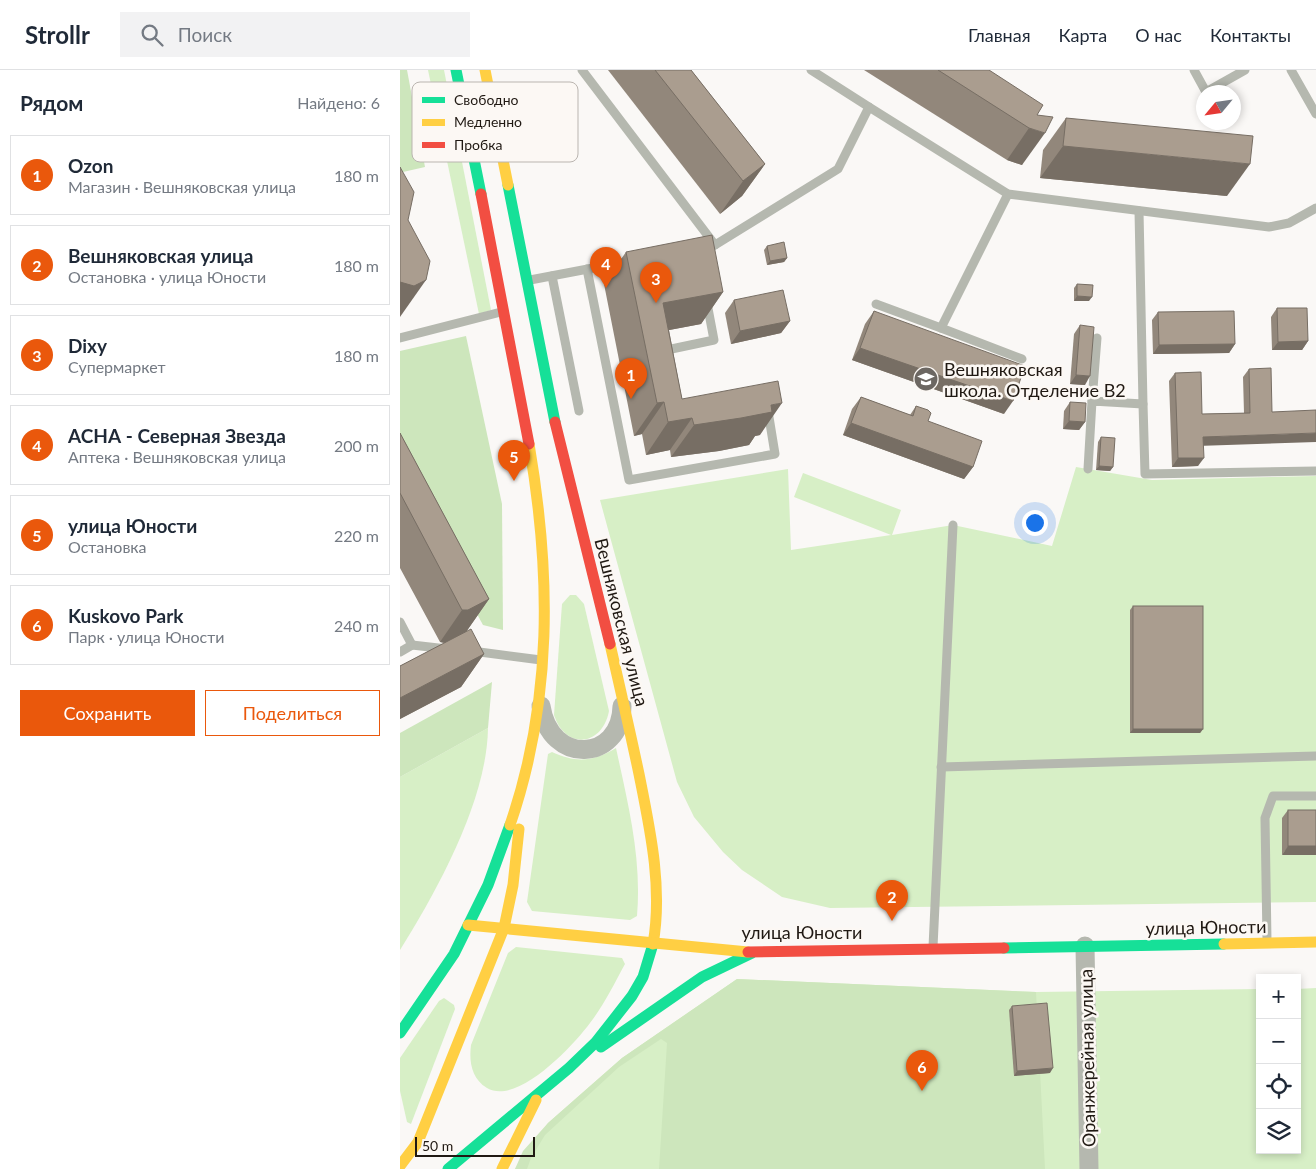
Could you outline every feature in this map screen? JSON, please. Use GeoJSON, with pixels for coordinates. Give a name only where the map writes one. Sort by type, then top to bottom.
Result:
{"type":"FeatureCollection","features":[{"type":"Feature","properties":{"kind":"main road"},"geometry":{"type":"LineString","coordinates":[[400,1166],[423,1130],[504,928],[513,885],[523,783],[540,698],[544,660],[544,594],[538,500],[525,421],[474,162]]}},
{"type":"Feature","properties":{"kind":"main road","name":"Вешняковская улица"},"geometry":{"type":"LineString","coordinates":[[502,1169],[540,1091],[569,1068],[596,1042],[632,996],[643,977],[654,942],[656,891],[654,862],[622,694],[558,437],[503,162]]}},
{"type":"Feature","properties":{"kind":"main road"},"geometry":{"type":"LineString","coordinates":[[400,1033],[448,962],[468,925],[506,836],[523,783]]}},
{"type":"Feature","properties":{"kind":"main road","name":"улица Юности"},"geometry":{"type":"LineString","coordinates":[[468,925],[753,952],[1316,942]]}},
{"type":"Feature","properties":{"kind":"main road"},"geometry":{"type":"LineString","coordinates":[[569,1068],[702,977],[753,952]]}},
{"type":"Feature","properties":{"kind":"main road"},"geometry":{"type":"LineString","coordinates":[[448,1169],[540,1091]]}},
{"type":"Feature","properties":{"kind":"main road"},"geometry":{"type":"LineString","coordinates":[[400,1142],[400,1159]]}},
{"type":"Feature","properties":{"kind":"street"},"geometry":{"type":"LineString","coordinates":[[540,698],[542,716],[549,732],[559,742],[570,748],[582,750],[605,742],[614,733],[622,716],[622,694]]}},
{"type":"Feature","properties":{"kind":"street","name":"Оранжерейная улица"},"geometry":{"type":"LineString","coordinates":[[1085,946],[1089,1169]]}},
{"type":"Feature","properties":{"kind":"lane"},"geometry":{"type":"LineString","coordinates":[[582,70],[715,245]]}},
{"type":"Feature","properties":{"kind":"lane"},"geometry":{"type":"LineString","coordinates":[[811,70],[1008,194],[1269,227],[1289,223],[1316,208]]}},
{"type":"Feature","properties":{"kind":"lane"},"geometry":{"type":"LineString","coordinates":[[1194,70],[1206,92],[1245,70]]}},
{"type":"Feature","properties":{"kind":"lane"},"geometry":{"type":"LineString","coordinates":[[1291,70],[1316,114]]}},
{"type":"Feature","properties":{"kind":"lane"},"geometry":{"type":"LineString","coordinates":[[696,248],[715,245],[838,169],[869,107]]}},
{"type":"Feature","properties":{"kind":"lane"},"geometry":{"type":"LineString","coordinates":[[941,328],[1008,194]]}},
{"type":"Feature","properties":{"kind":"lane"},"geometry":{"type":"LineString","coordinates":[[1139,210],[1145,474],[1316,471]]}},
{"type":"Feature","properties":{"kind":"lane"},"geometry":{"type":"LineString","coordinates":[[526,281],[642,259]]}},
{"type":"Feature","properties":{"kind":"lane"},"geometry":{"type":"LineString","coordinates":[[587,269],[629,480],[775,454],[766,402]]}},
{"type":"Feature","properties":{"kind":"lane"},"geometry":{"type":"LineString","coordinates":[[552,276],[578,411]]}},
{"type":"Feature","properties":{"kind":"lane"},"geometry":{"type":"LineString","coordinates":[[663,359],[662,350],[714,340],[705,294]]}},
{"type":"Feature","properties":{"kind":"lane"},"geometry":{"type":"LineString","coordinates":[[876,304],[1022,360]]}},
{"type":"Feature","properties":{"kind":"lane"},"geometry":{"type":"LineString","coordinates":[[400,338],[504,311]]}},
{"type":"Feature","properties":{"kind":"lane"},"geometry":{"type":"LineString","coordinates":[[1088,469],[1097,338]]}},
{"type":"Feature","properties":{"kind":"lane"},"geometry":{"type":"LineString","coordinates":[[1092,402],[1143,404]]}},
{"type":"Feature","properties":{"kind":"lane"},"geometry":{"type":"LineString","coordinates":[[933,949],[953,525]]}},
{"type":"Feature","properties":{"kind":"lane"},"geometry":{"type":"LineString","coordinates":[[400,622],[412,645]]}},
{"type":"Feature","properties":{"kind":"lane"},"geometry":{"type":"LineString","coordinates":[[400,652],[412,645],[544,660]]}},
{"type":"Feature","properties":{"kind":"lane"},"geometry":{"type":"LineString","coordinates":[[941,767],[1316,756]]}},
{"type":"Feature","properties":{"kind":"lane"},"geometry":{"type":"LineString","coordinates":[[1267,943],[1265,818],[1273,796],[1316,796]]}},
{"type":"Feature","properties":{"kind":"green space"},"geometry":{"type":"Polygon","coordinates":[[[400,70],[407,70],[412,97],[412,162],[424,162],[425,167],[403,172],[400,169],[400,70]]]}},
{"type":"Feature","properties":{"kind":"green space"},"geometry":{"type":"Polygon","coordinates":[[[428,70],[444,70],[446,82],[431,82],[428,70]]]}},
{"type":"Feature","properties":{"kind":"green space"},"geometry":{"type":"Polygon","coordinates":[[[447,162],[462,162],[491,310],[479,314],[447,162]]]}},
{"type":"Feature","properties":{"kind":"green space"},"geometry":{"type":"Polygon","coordinates":[[[466,336],[502,504],[503,630],[483,625],[400,473],[400,351],[466,336]]]}},
{"type":"Feature","properties":{"kind":"green space"},"geometry":{"type":"Polygon","coordinates":[[[1076,467],[1152,480],[1316,476],[1316,902],[830,908],[782,897],[742,870],[723,852],[694,817],[677,782],[600,500],[788,469],[791,550],[891,535],[794,497],[803,473],[901,510],[892,535],[953,525],[1052,546],[1076,467]]]}},
{"type":"Feature","properties":{"kind":"green space"},"geometry":{"type":"Polygon","coordinates":[[[570,595],[576,595],[584,604],[609,711],[605,723],[599,732],[583,740],[574,739],[566,734],[559,726],[554,715],[562,604],[570,595]]]}},
{"type":"Feature","properties":{"kind":"green space"},"geometry":{"type":"Polygon","coordinates":[[[492,682],[488,728],[400,777],[400,733],[492,682]]]}},
{"type":"Feature","properties":{"kind":"green space"},"geometry":{"type":"Polygon","coordinates":[[[488,728],[485,756],[470,814],[430,900],[400,950],[400,777],[488,728]]]}},
{"type":"Feature","properties":{"kind":"green space"},"geometry":{"type":"Polygon","coordinates":[[[616,748],[636,852],[638,873],[637,916],[630,920],[532,911],[527,902],[548,754],[552,752],[569,758],[584,759],[600,756],[616,748]]]}},
{"type":"Feature","properties":{"kind":"green space"},"geometry":{"type":"Polygon","coordinates":[[[516,947],[622,958],[625,964],[600,1009],[571,1045],[543,1071],[528,1081],[513,1089],[499,1091],[487,1088],[477,1079],[472,1069],[471,1045],[508,953],[516,947]]]}},
{"type":"Feature","properties":{"kind":"green space"},"geometry":{"type":"Polygon","coordinates":[[[737,979],[1036,992],[1256,989],[1256,1154],[1301,1154],[1301,989],[1316,988],[1316,1169],[515,1169],[548,1123],[622,1058],[737,979]]]}},
{"type":"Feature","properties":{"kind":"green space"},"geometry":{"type":"Polygon","coordinates":[[[737,979],[1036,992],[1045,1169],[659,1169],[667,1043],[661,1039],[619,1067],[545,1135],[531,1158],[527,1169],[515,1169],[523,1151],[548,1123],[622,1058],[737,979]]]}},
{"type":"Feature","properties":{"kind":"green space"},"geometry":{"type":"Polygon","coordinates":[[[444,998],[454,1005],[455,1009],[411,1124],[407,1122],[400,1091],[400,1058],[439,1001],[444,998]]]}},
{"type":"Feature","properties":{"kind":"building"},"geometry":{"type":"Polygon","coordinates":[[[655,70],[691,70],[765,164],[743,181],[655,70]]]}},
{"type":"Feature","properties":{"kind":"building"},"geometry":{"type":"Polygon","coordinates":[[[938,70],[989,70],[1043,105],[1037,115],[1053,117],[1045,133],[1029,128],[938,70]]]}},
{"type":"Feature","properties":{"kind":"building"},"geometry":{"type":"Polygon","coordinates":[[[1066,118],[1253,136],[1250,164],[1063,146],[1066,118]]]}},
{"type":"Feature","properties":{"kind":"building"},"geometry":{"type":"Polygon","coordinates":[[[400,167],[414,192],[408,220],[430,261],[426,280],[414,286],[400,282],[400,167]]]}},
{"type":"Feature","properties":{"kind":"building"},"geometry":{"type":"Polygon","coordinates":[[[712,235],[723,292],[663,303],[682,399],[778,381],[782,403],[771,405],[772,412],[741,418],[694,425],[692,418],[668,422],[664,402],[657,403],[626,252],[712,235]]]}},
{"type":"Feature","properties":{"kind":"building"},"geometry":{"type":"Polygon","coordinates":[[[784,242],[787,258],[770,261],[767,246],[784,242]]]}},
{"type":"Feature","properties":{"kind":"building"},"geometry":{"type":"Polygon","coordinates":[[[1077,284],[1093,285],[1092,297],[1077,296],[1077,284]]]}},
{"type":"Feature","properties":{"kind":"building"},"geometry":{"type":"Polygon","coordinates":[[[783,290],[790,321],[740,331],[734,300],[783,290]]]}},
{"type":"Feature","properties":{"kind":"building"},"geometry":{"type":"Polygon","coordinates":[[[1277,308],[1307,308],[1308,341],[1278,342],[1277,308]]]}},
{"type":"Feature","properties":{"kind":"building"},"geometry":{"type":"Polygon","coordinates":[[[874,311],[1025,366],[1013,401],[860,348],[874,311]]]}},
{"type":"Feature","properties":{"kind":"building"},"geometry":{"type":"Polygon","coordinates":[[[1234,311],[1235,344],[1159,345],[1158,312],[1234,311]]]}},
{"type":"Feature","properties":{"kind":"building"},"geometry":{"type":"Polygon","coordinates":[[[1080,325],[1094,327],[1090,376],[1076,375],[1080,325]]]}},
{"type":"Feature","properties":{"kind":"building"},"geometry":{"type":"Polygon","coordinates":[[[1271,368],[1272,412],[1316,410],[1316,433],[1203,437],[1204,458],[1178,458],[1175,373],[1201,372],[1202,414],[1250,413],[1249,369],[1271,368]]]}},
{"type":"Feature","properties":{"kind":"building"},"geometry":{"type":"Polygon","coordinates":[[[861,397],[913,416],[916,406],[928,410],[931,413],[928,421],[982,441],[973,467],[851,423],[861,397]]]}},
{"type":"Feature","properties":{"kind":"building"},"geometry":{"type":"Polygon","coordinates":[[[1070,402],[1086,403],[1085,422],[1069,421],[1070,402]]]}},
{"type":"Feature","properties":{"kind":"building"},"geometry":{"type":"Polygon","coordinates":[[[400,433],[489,599],[468,610],[462,610],[400,493],[400,433]]]}},
{"type":"Feature","properties":{"kind":"building"},"geometry":{"type":"Polygon","coordinates":[[[1101,437],[1115,438],[1113,467],[1099,466],[1101,437]]]}},
{"type":"Feature","properties":{"kind":"building"},"geometry":{"type":"Polygon","coordinates":[[[1133,606],[1203,606],[1203,729],[1133,729],[1133,606]]]}},
{"type":"Feature","properties":{"kind":"building"},"geometry":{"type":"Polygon","coordinates":[[[471,629],[484,654],[400,698],[400,666],[471,629]]]}},
{"type":"Feature","properties":{"kind":"building"},"geometry":{"type":"Polygon","coordinates":[[[1288,810],[1316,810],[1316,846],[1288,846],[1288,810]]]}},
{"type":"Feature","properties":{"kind":"building"},"geometry":{"type":"Polygon","coordinates":[[[1047,1003],[1053,1068],[1017,1071],[1012,1006],[1047,1003]]]}},
{"type":"Feature","properties":{"kind":"traffic: fast"},"geometry":{"type":"LineString","coordinates":[[456,70],[458,82]]}},
{"type":"Feature","properties":{"kind":"traffic: fast"},"geometry":{"type":"LineString","coordinates":[[475,162],[481,194]]}},
{"type":"Feature","properties":{"kind":"traffic: fast"},"geometry":{"type":"LineString","coordinates":[[508,185],[555,422]]}},
{"type":"Feature","properties":{"kind":"traffic: fast"},"geometry":{"type":"LineString","coordinates":[[400,1033],[454,954],[488,885],[510,825]]}},
{"type":"Feature","properties":{"kind":"traffic: fast"},"geometry":{"type":"LineString","coordinates":[[448,1169],[569,1068],[596,1042],[632,996],[643,977],[653,944]]}},
{"type":"Feature","properties":{"kind":"traffic: fast"},"geometry":{"type":"LineString","coordinates":[[1004,948],[1224,944]]}},
{"type":"Feature","properties":{"kind":"traffic: fast"},"geometry":{"type":"LineString","coordinates":[[601,1047],[702,977],[752,953]]}},
{"type":"Feature","properties":{"kind":"traffic: slow"},"geometry":{"type":"LineString","coordinates":[[485,70],[487,82]]}},
{"type":"Feature","properties":{"kind":"traffic: slow"},"geometry":{"type":"LineString","coordinates":[[503,162],[508,185]]}},
{"type":"Feature","properties":{"kind":"traffic: slow"},"geometry":{"type":"LineString","coordinates":[[510,825],[524,778],[534,731],[541,684],[544,636],[541,540],[529,444]]}},
{"type":"Feature","properties":{"kind":"traffic: slow"},"geometry":{"type":"LineString","coordinates":[[610,644],[651,837],[657,902],[653,944]]}},
{"type":"Feature","properties":{"kind":"traffic: slow"},"geometry":{"type":"LineString","coordinates":[[400,1166],[418,1142],[504,928],[513,885],[519,829]]}},
{"type":"Feature","properties":{"kind":"traffic: slow"},"geometry":{"type":"LineString","coordinates":[[468,925],[748,952]]}},
{"type":"Feature","properties":{"kind":"traffic: slow"},"geometry":{"type":"LineString","coordinates":[[1224,944],[1316,942]]}},
{"type":"Feature","properties":{"kind":"traffic: slow"},"geometry":{"type":"LineString","coordinates":[[502,1169],[536,1100]]}},
{"type":"Feature","properties":{"kind":"traffic: jam"},"geometry":{"type":"LineString","coordinates":[[481,194],[529,444]]}},
{"type":"Feature","properties":{"kind":"traffic: jam"},"geometry":{"type":"LineString","coordinates":[[555,422],[610,644]]}},
{"type":"Feature","properties":{"kind":"traffic: jam"},"geometry":{"type":"LineString","coordinates":[[748,952],[1004,948]]}},
{"type":"Feature","properties":{"kind":"place","name":"АСНА - Северная Звезда"},"geometry":{"type":"Point","coordinates":[606,288]}},
{"type":"Feature","properties":{"kind":"place","name":"Dixy"},"geometry":{"type":"Point","coordinates":[656,303]}},
{"type":"Feature","properties":{"kind":"place","name":"Вешняковская школа. Отделение В2"},"geometry":{"type":"Point","coordinates":[926,379]}},
{"type":"Feature","properties":{"kind":"place","name":"Ozon"},"geometry":{"type":"Point","coordinates":[631,399]}},
{"type":"Feature","properties":{"kind":"place","name":"улица Юности"},"geometry":{"type":"Point","coordinates":[514,481]}},
{"type":"Feature","properties":{"kind":"place","name":"Вешняковская улица"},"geometry":{"type":"Point","coordinates":[892,921]}},
{"type":"Feature","properties":{"kind":"place","name":"Kuskovo Park"},"geometry":{"type":"Point","coordinates":[922,1091]}}]}
